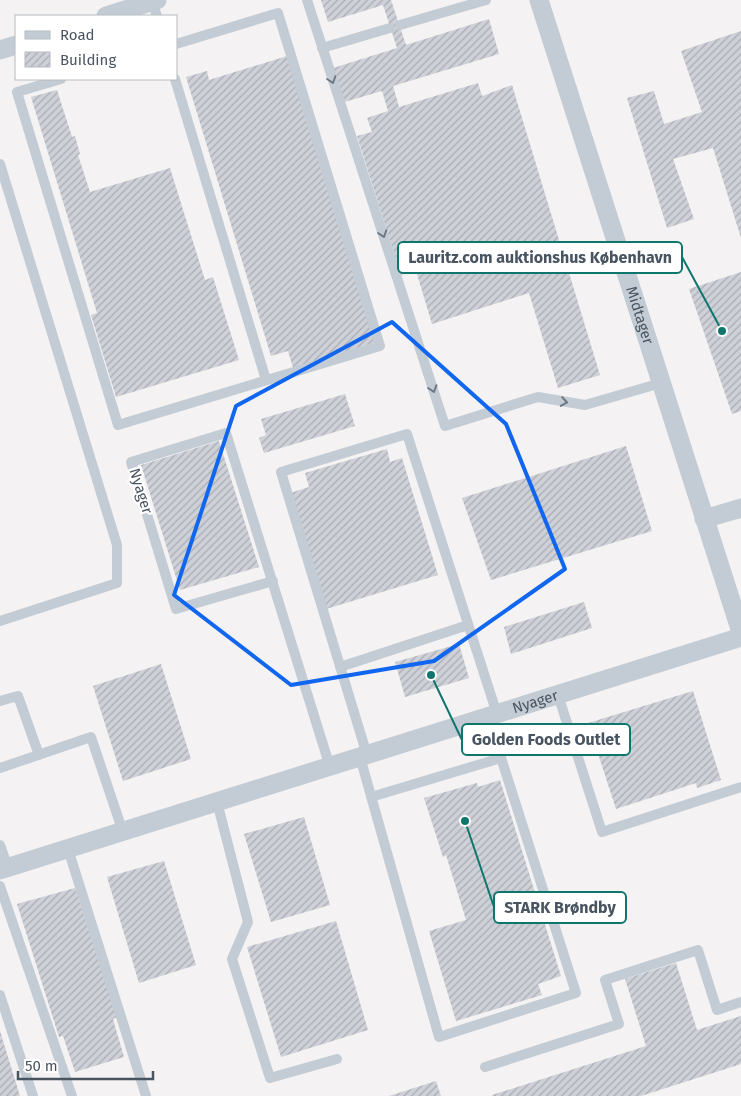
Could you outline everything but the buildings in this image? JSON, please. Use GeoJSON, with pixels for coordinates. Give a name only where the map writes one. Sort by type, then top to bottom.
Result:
{"type":"FeatureCollection","features":[{"type":"Feature","properties":{"kind":"street","name":"Midtager"},"geometry":{"type":"LineString","coordinates":[[540,0],[704,519],[741,630]]}},
{"type":"Feature","properties":{"kind":"street"},"geometry":{"type":"LineString","coordinates":[[111,15],[155,6]]}},
{"type":"Feature","properties":{"kind":"street"},"geometry":{"type":"LineString","coordinates":[[0,50],[15,45]]}},
{"type":"Feature","properties":{"kind":"street"},"geometry":{"type":"LineString","coordinates":[[704,519],[741,508]]}},
{"type":"Feature","properties":{"kind":"street","name":"Nyager"},"geometry":{"type":"LineString","coordinates":[[4,869],[558,695],[741,630]]}},
{"type":"Feature","properties":{"kind":"lane"},"geometry":{"type":"LineString","coordinates":[[307,0],[445,426],[538,397],[584,405],[661,383]]}},
{"type":"Feature","properties":{"kind":"lane"},"geometry":{"type":"LineString","coordinates":[[322,48],[486,0]]}},
{"type":"Feature","properties":{"kind":"lane"},"geometry":{"type":"LineString","coordinates":[[58,80],[17,92],[118,425],[380,346],[278,13],[178,43]]}},
{"type":"Feature","properties":{"kind":"lane"},"geometry":{"type":"LineString","coordinates":[[175,80],[266,380]]}},
{"type":"Feature","properties":{"kind":"lane"},"geometry":{"type":"LineString","coordinates":[[0,164],[117,545],[116,582],[0,622]]}},
{"type":"Feature","properties":{"kind":"lane","name":"Nyager"},"geometry":{"type":"LineString","coordinates":[[272,581],[176,609],[131,462],[226,433],[330,766]]}},
{"type":"Feature","properties":{"kind":"lane"},"geometry":{"type":"LineString","coordinates":[[407,434],[468,625],[492,715],[501,758],[576,994],[439,1037],[372,797],[364,756],[340,667],[281,472],[407,434]]}},
{"type":"Feature","properties":{"kind":"lane"},"geometry":{"type":"LineString","coordinates":[[340,667],[468,625]]}},
{"type":"Feature","properties":{"kind":"lane"},"geometry":{"type":"LineString","coordinates":[[558,695],[602,832],[741,787]]}},
{"type":"Feature","properties":{"kind":"lane"},"geometry":{"type":"LineString","coordinates":[[0,701],[18,696],[39,755]]}},
{"type":"Feature","properties":{"kind":"lane"},"geometry":{"type":"LineString","coordinates":[[0,768],[91,737],[123,832]]}},
{"type":"Feature","properties":{"kind":"lane"},"geometry":{"type":"LineString","coordinates":[[372,797],[501,758]]}},
{"type":"Feature","properties":{"kind":"lane"},"geometry":{"type":"LineString","coordinates":[[217,802],[248,922],[232,959],[270,1078],[337,1059]]}},
{"type":"Feature","properties":{"kind":"lane"},"geometry":{"type":"LineString","coordinates":[[0,845],[4,869]]}},
{"type":"Feature","properties":{"kind":"lane"},"geometry":{"type":"LineString","coordinates":[[68,849],[146,1096]]}},
{"type":"Feature","properties":{"kind":"lane"},"geometry":{"type":"LineString","coordinates":[[0,886],[72,1096]]}},
{"type":"Feature","properties":{"kind":"lane"},"geometry":{"type":"LineString","coordinates":[[485,1067],[619,1024],[605,980],[698,950],[717,1010],[741,1002]]}},
{"type":"Feature","properties":{"kind":"lane"},"geometry":{"type":"LineString","coordinates":[[0,995],[33,1096]]}},
{"type":"Feature","properties":{"kind":"highlighted area"},"geometry":{"type":"Polygon","coordinates":[[[392,322],[506,424],[565,569],[434,661],[291,685],[174,595],[236,406],[392,322]]]}},
{"type":"Feature","properties":{"kind":"place","name":"Lauritz.com auktionshus København"},"geometry":{"type":"Point","coordinates":[722,331]}},
{"type":"Feature","properties":{"kind":"place","name":"Golden Foods Outlet"},"geometry":{"type":"Point","coordinates":[431,675]}},
{"type":"Feature","properties":{"kind":"place","name":"STARK Brøndby"},"geometry":{"type":"Point","coordinates":[465,821]}}]}
